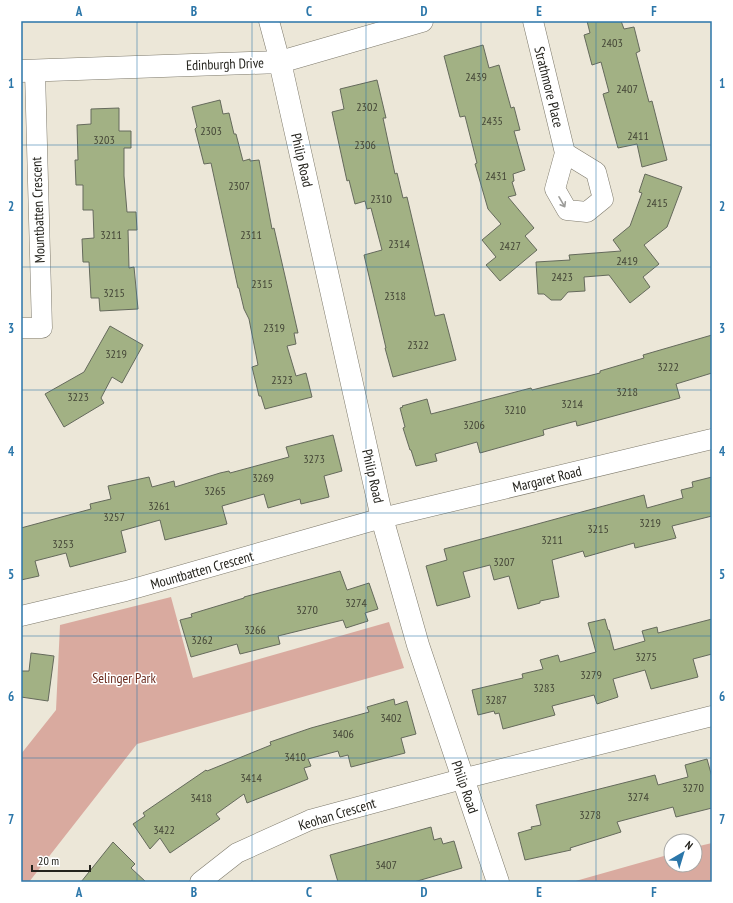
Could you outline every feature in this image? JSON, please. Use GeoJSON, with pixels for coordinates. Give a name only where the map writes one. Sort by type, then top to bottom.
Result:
{"type":"FeatureCollection","features":[{"type":"Feature","properties":{"kind":"street"},"geometry":{"type":"LineString","coordinates":[[269,21],[280,62]]}},
{"type":"Feature","properties":{"kind":"street","name":"Edinburgh Drive"},"geometry":{"type":"LineString","coordinates":[[28,72],[280,62],[422,21]]}},
{"type":"Feature","properties":{"kind":"street","name":"Strathmore Place"},"geometry":{"type":"LineString","coordinates":[[533,21],[565,153]]}},
{"type":"Feature","properties":{"kind":"street","name":"Philip Road"},"geometry":{"type":"LineString","coordinates":[[280,62],[382,518],[418,645],[498,882]]}},
{"type":"Feature","properties":{"kind":"street","name":"Mountbatten Crescent"},"geometry":{"type":"LineString","coordinates":[[21,328],[42,328],[28,72]]}},
{"type":"Feature","properties":{"kind":"street","name":"Margaret Road"},"geometry":{"type":"LineString","coordinates":[[382,518],[712,439]]}},
{"type":"Feature","properties":{"kind":"street","name":"Mountbatten Crescent"},"geometry":{"type":"LineString","coordinates":[[21,616],[126,591],[382,518]]}},
{"type":"Feature","properties":{"kind":"street"},"geometry":{"type":"LineString","coordinates":[[462,779],[712,716]]}},
{"type":"Feature","properties":{"kind":"street","name":"Keohan Crescent"},"geometry":{"type":"LineString","coordinates":[[200,882],[237,853],[310,820],[462,779]]}},
{"type":"Feature","properties":{"kind":"green space","name":"Selinger Park"},"geometry":{"type":"Polygon","coordinates":[[[171,597],[193,678],[389,622],[404,668],[137,744],[29,882],[21,882],[21,754],[56,710],[60,625],[171,597]]]}},
{"type":"Feature","properties":{"kind":"green space"},"geometry":{"type":"Polygon","coordinates":[[[712,843],[712,882],[572,882],[663,856],[663,873],[703,873],[703,845],[712,843]]]}},
{"type":"Feature","properties":{"kind":"building"},"geometry":{"type":"Polygon","coordinates":[[[587,21],[621,21],[624,29],[634,27],[640,51],[636,53],[649,102],[652,101],[667,160],[642,167],[637,144],[618,148],[603,94],[609,92],[601,62],[592,65],[584,35],[590,33],[587,21]]]}},
{"type":"Feature","properties":{"kind":"building"},"geometry":{"type":"Polygon","coordinates":[[[483,45],[489,68],[499,65],[511,108],[514,107],[520,130],[514,131],[525,170],[513,174],[514,181],[512,182],[516,195],[508,197],[534,228],[525,236],[537,250],[500,281],[486,265],[496,257],[482,240],[501,224],[488,209],[475,164],[477,163],[465,116],[460,117],[444,56],[483,45]]]}},
{"type":"Feature","properties":{"kind":"building"},"geometry":{"type":"Polygon","coordinates":[[[377,80],[386,118],[383,118],[395,174],[397,173],[403,198],[407,197],[435,316],[444,314],[456,360],[393,377],[364,255],[382,250],[371,208],[367,209],[365,201],[355,204],[349,180],[347,181],[332,112],[344,109],[340,89],[377,80]]]}},
{"type":"Feature","properties":{"kind":"building"},"geometry":{"type":"Polygon","coordinates":[[[220,100],[223,114],[229,113],[243,161],[250,159],[250,161],[259,160],[272,229],[274,228],[298,333],[294,333],[296,344],[287,346],[296,376],[306,373],[312,397],[265,409],[261,396],[259,396],[252,367],[258,365],[249,319],[244,309],[238,288],[211,163],[204,164],[195,129],[197,127],[192,107],[220,100]]]}},
{"type":"Feature","properties":{"kind":"building"},"geometry":{"type":"Polygon","coordinates":[[[119,108],[119,131],[131,131],[131,148],[124,148],[124,176],[127,212],[136,212],[137,230],[128,230],[129,268],[134,267],[138,309],[100,311],[99,298],[91,298],[89,262],[83,262],[82,239],[94,238],[93,210],[83,210],[83,185],[76,185],[75,160],[78,160],[77,125],[91,124],[91,109],[119,108]]]}},
{"type":"Feature","properties":{"kind":"building"},"geometry":{"type":"Polygon","coordinates":[[[645,174],[682,187],[667,227],[644,245],[659,264],[643,277],[650,287],[630,303],[609,275],[584,277],[585,291],[568,292],[561,300],[551,300],[544,294],[538,294],[536,262],[570,260],[569,255],[621,251],[613,240],[630,226],[642,193],[639,192],[645,174]]]}},
{"type":"Feature","properties":{"kind":"building"},"geometry":{"type":"Polygon","coordinates":[[[110,326],[143,345],[122,383],[112,377],[101,398],[104,403],[64,427],[45,394],[84,372],[110,326]]]}},
{"type":"Feature","properties":{"kind":"building"},"geometry":{"type":"Polygon","coordinates":[[[712,335],[712,373],[676,384],[680,398],[577,426],[576,421],[543,430],[544,435],[480,453],[477,442],[435,454],[437,461],[416,466],[403,428],[405,427],[400,408],[403,407],[402,406],[427,399],[431,414],[531,388],[532,390],[600,373],[600,371],[644,358],[643,355],[712,335]]]}},
{"type":"Feature","properties":{"kind":"building"},"geometry":{"type":"Polygon","coordinates":[[[333,435],[342,471],[324,476],[329,497],[301,504],[300,499],[268,508],[264,494],[222,506],[227,524],[165,540],[160,520],[121,531],[126,552],[70,567],[66,553],[35,561],[39,576],[21,580],[21,528],[91,509],[90,504],[111,499],[108,486],[149,477],[152,487],[174,481],[175,487],[220,473],[229,471],[230,473],[289,457],[286,447],[333,435]]]}},
{"type":"Feature","properties":{"kind":"building"},"geometry":{"type":"Polygon","coordinates":[[[712,477],[712,516],[672,526],[676,538],[635,548],[634,543],[585,557],[583,551],[552,560],[559,597],[540,601],[540,603],[518,609],[509,576],[494,580],[490,565],[463,572],[470,597],[437,606],[426,566],[447,560],[444,549],[644,495],[647,508],[683,498],[681,490],[693,487],[692,482],[712,477]]]}},
{"type":"Feature","properties":{"kind":"building"},"geometry":{"type":"Polygon","coordinates":[[[340,571],[347,590],[369,583],[378,609],[365,613],[368,621],[346,628],[343,620],[278,636],[280,644],[240,654],[237,644],[191,657],[180,620],[192,617],[191,614],[244,597],[340,571]]]}},
{"type":"Feature","properties":{"kind":"building"},"geometry":{"type":"Polygon","coordinates":[[[605,619],[614,650],[645,641],[642,631],[657,627],[658,633],[712,619],[712,654],[693,659],[698,677],[651,689],[645,670],[613,679],[618,697],[597,704],[594,695],[552,706],[555,715],[503,729],[499,713],[495,714],[494,711],[478,715],[472,690],[523,678],[522,674],[543,669],[540,660],[558,655],[560,662],[596,652],[588,623],[605,619]]]}},
{"type":"Feature","properties":{"kind":"building"},"geometry":{"type":"Polygon","coordinates":[[[31,653],[54,656],[48,701],[21,697],[21,671],[29,671],[31,653]]]}},
{"type":"Feature","properties":{"kind":"building"},"geometry":{"type":"Polygon","coordinates":[[[394,699],[395,705],[407,701],[416,734],[401,738],[405,753],[351,767],[348,755],[340,757],[338,751],[308,759],[311,766],[304,768],[308,779],[247,803],[244,794],[216,814],[220,819],[170,853],[160,838],[150,849],[133,824],[145,816],[143,813],[206,770],[207,771],[271,745],[270,742],[311,728],[369,712],[367,707],[394,699]]]}},
{"type":"Feature","properties":{"kind":"building"},"geometry":{"type":"Polygon","coordinates":[[[707,759],[712,777],[712,808],[676,817],[673,807],[617,822],[621,832],[570,848],[571,850],[525,860],[518,833],[532,829],[531,827],[541,825],[536,805],[655,775],[658,785],[688,777],[685,765],[707,759]]]}},
{"type":"Feature","properties":{"kind":"building"},"geometry":{"type":"Polygon","coordinates":[[[431,827],[434,840],[441,838],[443,844],[454,841],[462,868],[414,882],[338,882],[330,855],[431,827]]]}},
{"type":"Feature","properties":{"kind":"building"},"geometry":{"type":"Polygon","coordinates":[[[113,842],[135,864],[131,868],[146,882],[81,882],[113,842]]]}}]}
